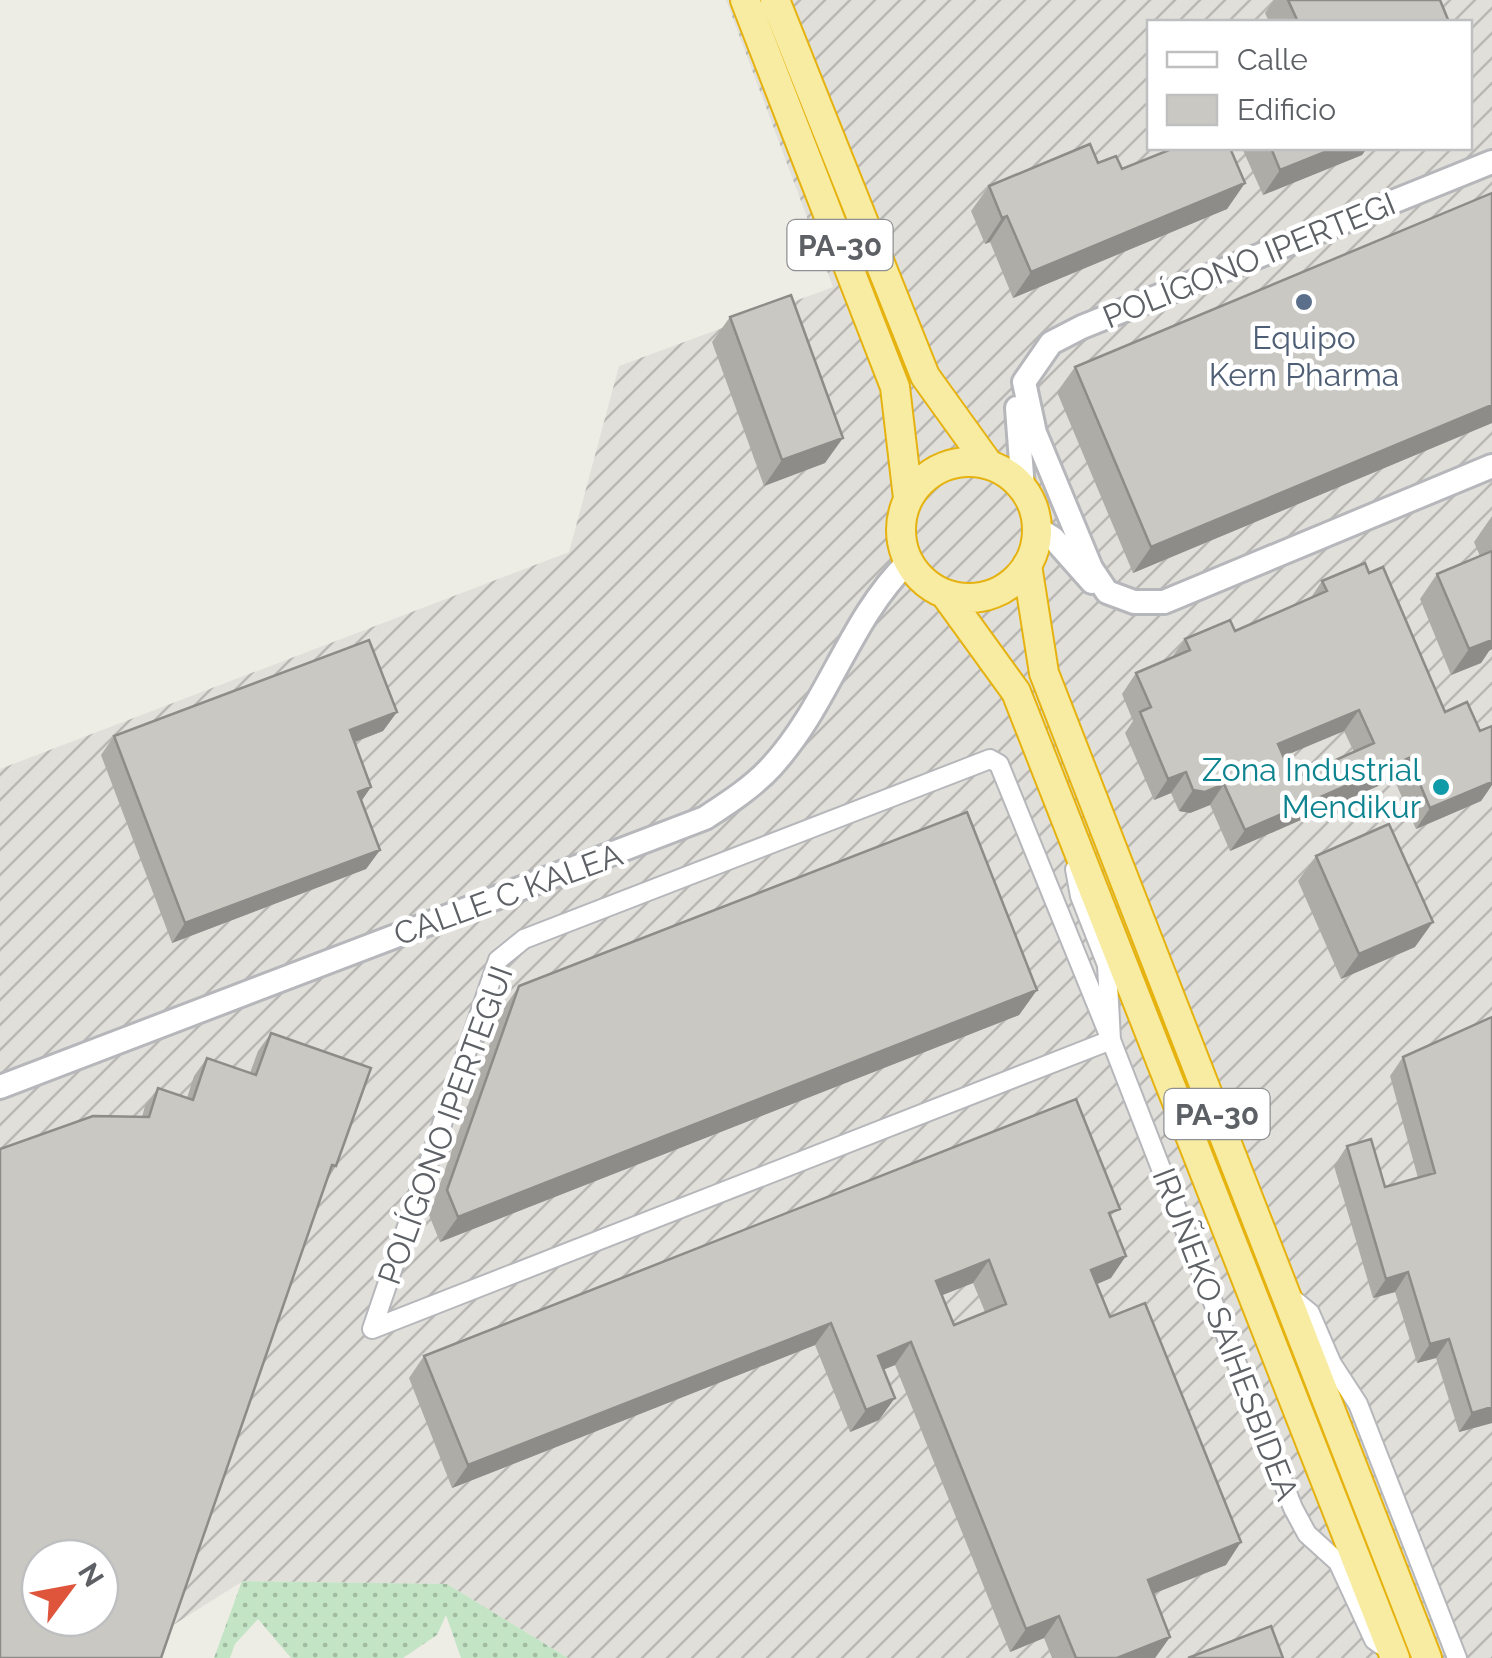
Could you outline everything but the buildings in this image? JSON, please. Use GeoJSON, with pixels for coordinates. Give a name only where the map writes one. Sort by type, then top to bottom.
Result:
{"type":"FeatureCollection","features":[{"type":"Feature","properties":{"kind":"highway","name":"PA-30"},"geometry":{"type":"LineString","coordinates":[[745,0],[895,387],[908,498],[901,518],[901,540],[908,562],[918,576],[945,594]]}},
{"type":"Feature","properties":{"kind":"highway","name":"PA-30"},"geometry":{"type":"LineString","coordinates":[[776,0],[925,376],[988,465],[1008,474],[1023,489]]}},
{"type":"Feature","properties":{"kind":"highway"},"geometry":{"type":"LineString","coordinates":[[908,498],[923,479],[942,467],[965,462],[988,465]]}},
{"type":"Feature","properties":{"kind":"highway"},"geometry":{"type":"LineString","coordinates":[[1023,489],[1033,507],[1037,528]]}},
{"type":"Feature","properties":{"kind":"highway","name":"PA-30"},"geometry":{"type":"LineString","coordinates":[[1037,528],[1028,566],[1044,673],[1427,1658]]}},
{"type":"Feature","properties":{"kind":"highway"},"geometry":{"type":"LineString","coordinates":[[945,594],[968,599],[992,595],[1012,584],[1028,566]]}},
{"type":"Feature","properties":{"kind":"highway","name":"IRUÑEKO SAIHESBIDEA"},"geometry":{"type":"LineString","coordinates":[[945,594],[1016,692],[1394,1656]]}},
{"type":"Feature","properties":{"kind":"street","name":"POLÍGONO IPERTEGI"},"geometry":{"type":"LineString","coordinates":[[1023,489],[1016,412],[1024,382],[1051,343],[1082,327],[1492,162]]}},
{"type":"Feature","properties":{"kind":"street"},"geometry":{"type":"LineString","coordinates":[[1024,382],[1035,433],[1091,568],[1107,592]]}},
{"type":"Feature","properties":{"kind":"street"},"geometry":{"type":"LineString","coordinates":[[1037,528],[1053,538],[1093,583],[1107,592],[1134,602],[1164,602],[1492,466]]}},
{"type":"Feature","properties":{"kind":"street","name":"CALLE C KALEA"},"geometry":{"type":"LineString","coordinates":[[0,1087],[705,818],[739,796],[772,767],[802,725],[887,582],[908,562]]}},
{"type":"Feature","properties":{"kind":"street","name":"POLÍGONO IPERTEGUI"},"geometry":{"type":"LineString","coordinates":[[990,760],[1000,764],[1111,1040],[1093,1047],[372,1329],[498,960],[524,939],[990,760]]}},
{"type":"Feature","properties":{"kind":"street","name":"IRUÑEKO SAIHESBIDEA"},"geometry":{"type":"LineString","coordinates":[[1065,814],[1080,896],[1107,965],[1111,1040],[1293,1508],[1308,1534],[1338,1562],[1374,1640],[1394,1656]]}},
{"type":"Feature","properties":{"kind":"street"},"geometry":{"type":"LineString","coordinates":[[1288,1294],[1310,1312],[1332,1364],[1358,1404],[1457,1658]]}},
{"type":"Feature","properties":{"kind":"shaded area"},"geometry":{"type":"Polygon","coordinates":[[[726,0],[1492,0],[1492,1658],[568,1658],[447,1584],[243,1581],[121,1658],[0,1658],[0,769],[569,552],[619,366],[833,287],[726,0]]]}},
{"type":"Feature","properties":{"kind":"green space"},"geometry":{"type":"Polygon","coordinates":[[[242,1581],[447,1584],[568,1658],[461,1658],[446,1615],[437,1635],[403,1658],[291,1658],[258,1619],[235,1644],[230,1658],[214,1658],[242,1581]]]}},
{"type":"Feature","properties":{"kind":"place","name":"Equipo Kern Pharma"},"geometry":{"type":"Point","coordinates":[1304,302]}},
{"type":"Feature","properties":{"kind":"place","name":"Zona Industrial Mendikur"},"geometry":{"type":"Point","coordinates":[1441,787]}}]}
